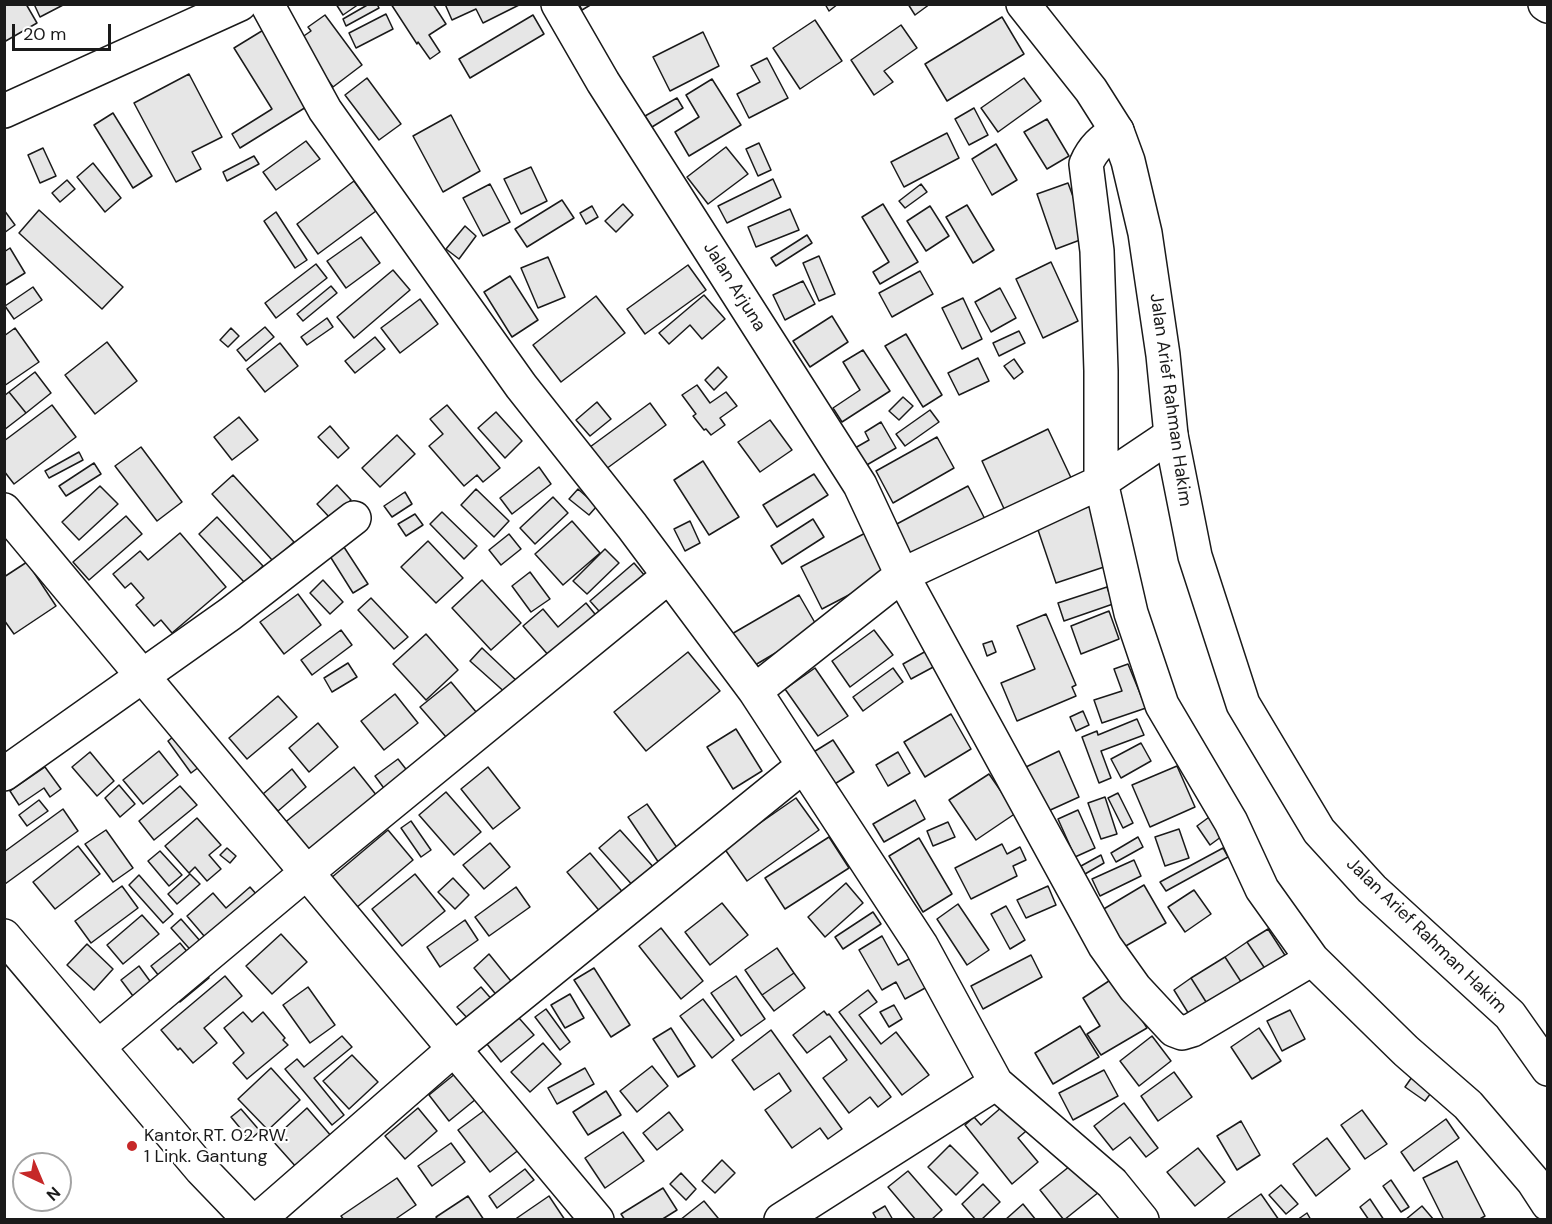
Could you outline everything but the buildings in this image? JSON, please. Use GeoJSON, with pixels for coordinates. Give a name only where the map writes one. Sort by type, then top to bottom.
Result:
{"type":"FeatureCollection","features":[{"type":"Feature","properties":{"kind":"street"},"geometry":{"type":"LineString","coordinates":[[4,111],[240,4]]}},
{"type":"Feature","properties":{"kind":"street"},"geometry":{"type":"LineString","coordinates":[[267,4],[325,110],[521,386],[755,690],[802,766],[921,945],[996,1083],[1112,1183],[1142,1220]]}},
{"type":"Feature","properties":{"kind":"street","name":"Jalan Arjuna"},"geometry":{"type":"LineString","coordinates":[[558,4],[610,92],[860,485],[902,575],[1105,946],[1135,988],[1174,1030],[1182,1033],[1192,1030],[1312,959]]}},
{"type":"Feature","properties":{"kind":"street","name":"Jalan Arief Rahman Hakim"},"geometry":{"type":"LineString","coordinates":[[1023,4],[1091,90],[1116,131],[1128,160],[1145,233],[1172,435],[1195,556],[1243,704],[1319,831],[1372,889],[1510,1015],[1548,1069]]}},
{"type":"Feature","properties":{"kind":"street"},"geometry":{"type":"LineString","coordinates":[[1116,131],[1102,140],[1091,153],[1086,164],[1097,251],[1101,371],[1101,482],[1131,613],[1162,705],[1231,822],[1262,889],[1312,959],[1406,1052],[1468,1105],[1533,1181],[1548,1204]]}},
{"type":"Feature","properties":{"kind":"street"},"geometry":{"type":"LineString","coordinates":[[755,690],[902,575],[1101,482],[1172,435]]}},
{"type":"Feature","properties":{"kind":"street"},"geometry":{"type":"LineString","coordinates":[[4,510],[597,1220]]}},
{"type":"Feature","properties":{"kind":"street"},"geometry":{"type":"LineString","coordinates":[[4,774],[230,615],[354,518]]}},
{"type":"Feature","properties":{"kind":"street"},"geometry":{"type":"LineString","coordinates":[[98,1047],[306,873],[669,576]]}},
{"type":"Feature","properties":{"kind":"street"},"geometry":{"type":"LineString","coordinates":[[258,1220],[454,1049],[802,766]]}},
{"type":"Feature","properties":{"kind":"street"},"geometry":{"type":"LineString","coordinates":[[4,936],[201,1169],[250,1220]]}},
{"type":"Feature","properties":{"kind":"street"},"geometry":{"type":"LineString","coordinates":[[781,1220],[996,1083]]}},
{"type":"Feature","properties":{"kind":"place","name":"Kantor RT. 02 RW. 1 Link. Gantung"},"geometry":{"type":"Point","coordinates":[132,1146]}}]}
